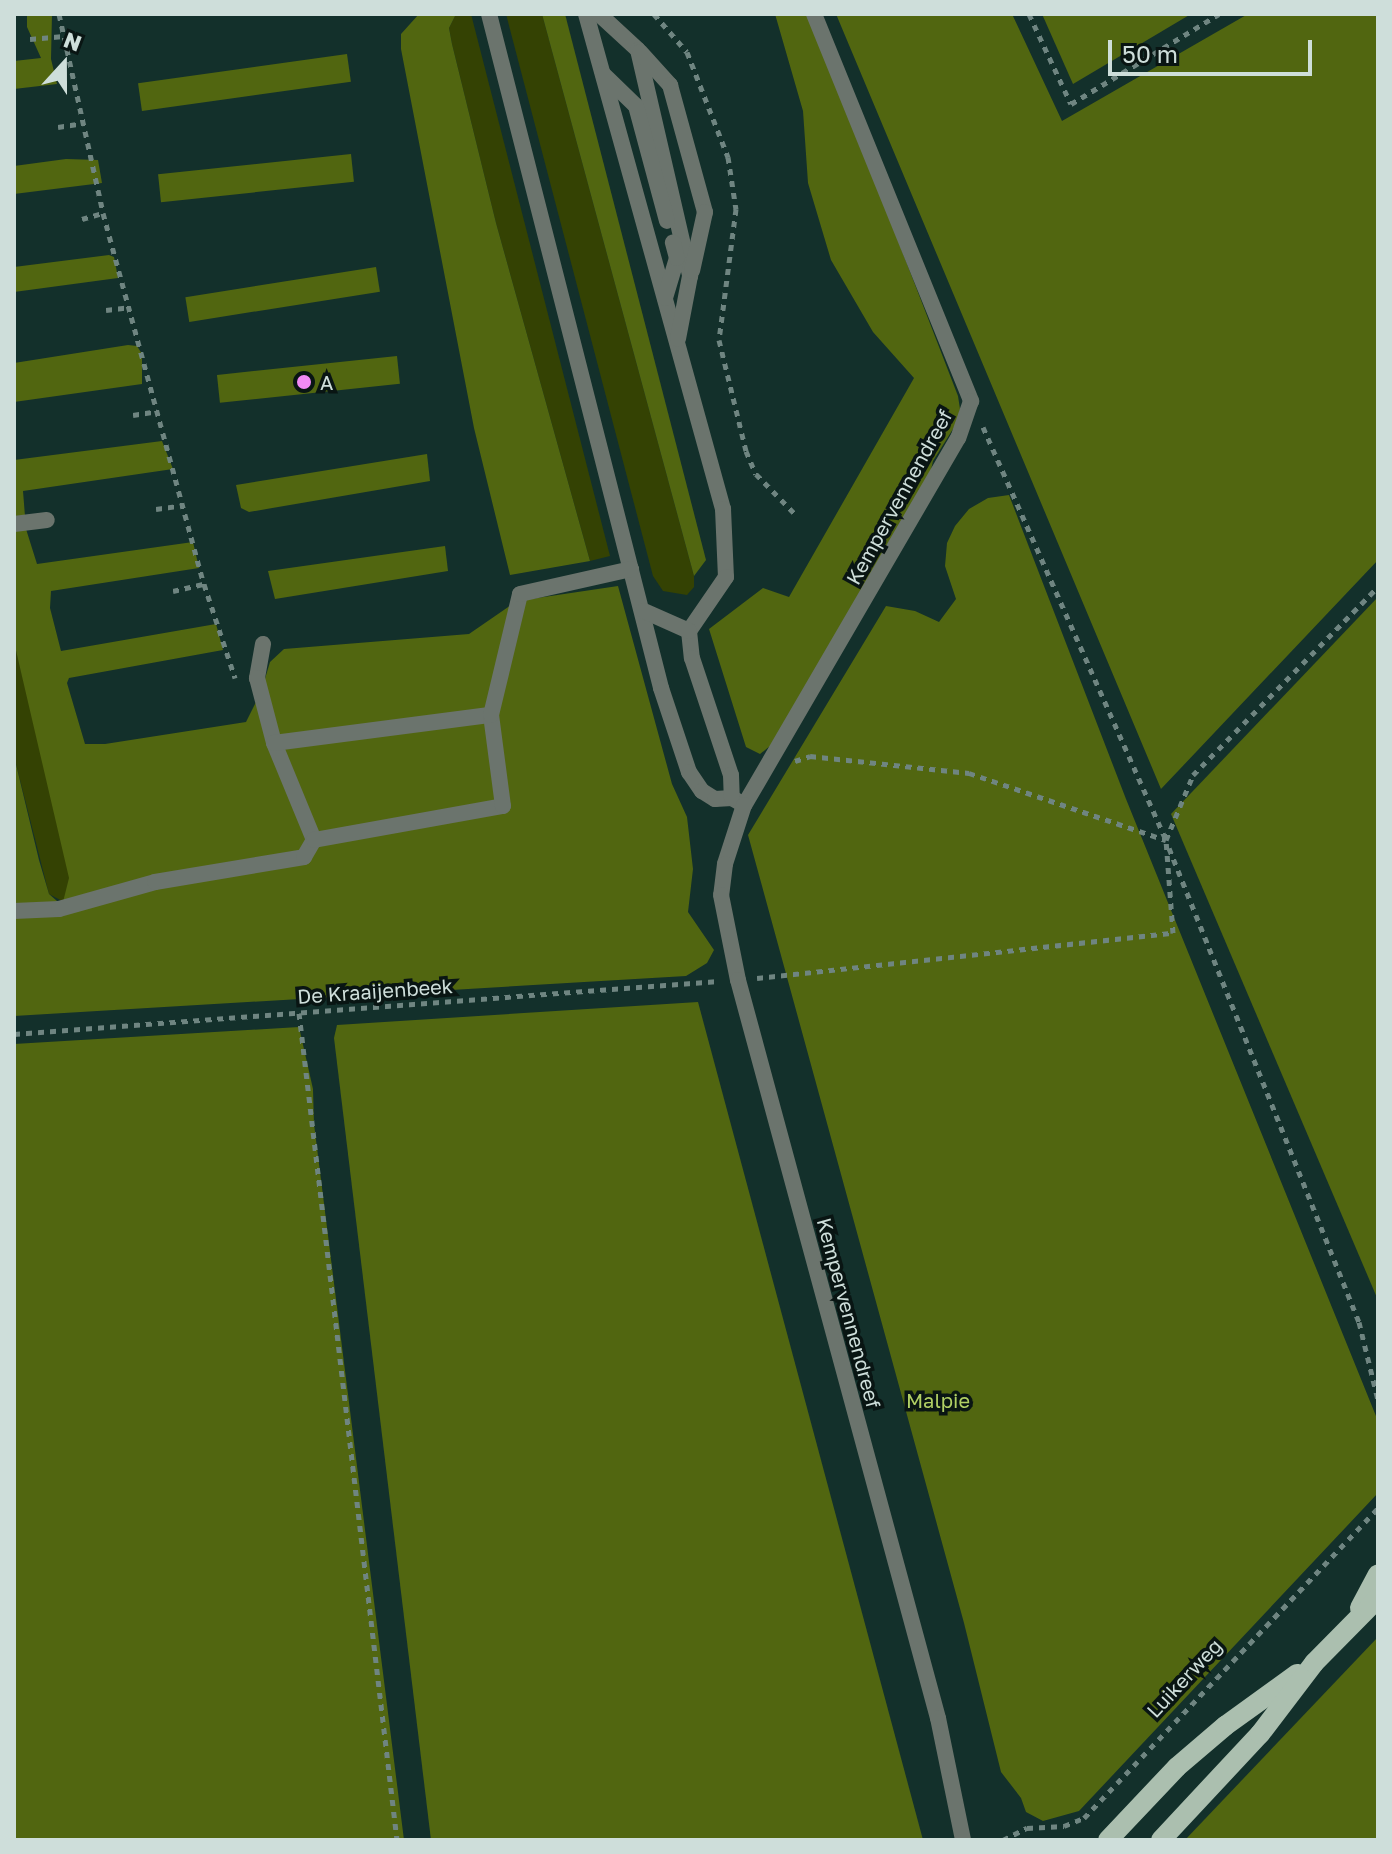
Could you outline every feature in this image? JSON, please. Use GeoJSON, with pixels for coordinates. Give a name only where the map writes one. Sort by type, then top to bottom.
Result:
{"type":"FeatureCollection","features":[{"type":"Feature","properties":{"kind":"main road"},"geometry":{"type":"LineString","coordinates":[[1355,1618],[1378,1574]]}},
{"type":"Feature","properties":{"kind":"main road"},"geometry":{"type":"LineString","coordinates":[[1161,1840],[1260,1734],[1314,1663],[1378,1598]]}},
{"type":"Feature","properties":{"kind":"main road"},"geometry":{"type":"LineString","coordinates":[[1108,1840],[1177,1767],[1225,1726],[1314,1663]]}},
{"type":"Feature","properties":{"kind":"street"},"geometry":{"type":"LineString","coordinates":[[489,14],[644,611],[661,688],[689,772],[702,791],[715,799],[738,802],[692,658],[689,631],[726,577],[723,509],[586,14]]}},
{"type":"Feature","properties":{"kind":"street"},"geometry":{"type":"LineString","coordinates":[[599,14],[670,85],[705,212],[677,345]]}},
{"type":"Feature","properties":{"kind":"street","name":"Kempervennendreef"},"geometry":{"type":"LineString","coordinates":[[814,14],[971,401],[958,438],[767,770],[738,802],[721,895],[738,980],[938,1718],[965,1837]]}},
{"type":"Feature","properties":{"kind":"street"},"geometry":{"type":"LineString","coordinates":[[638,50],[690,276]]}},
{"type":"Feature","properties":{"kind":"street"},"geometry":{"type":"LineString","coordinates":[[602,72],[636,106],[677,258],[665,299]]}},
{"type":"Feature","properties":{"kind":"street"},"geometry":{"type":"LineString","coordinates":[[14,524],[47,520]]}},
{"type":"Feature","properties":{"kind":"street"},"geometry":{"type":"LineString","coordinates":[[14,911],[59,909],[155,882],[304,857],[314,840],[503,806],[491,715],[520,594],[631,569]]}},
{"type":"Feature","properties":{"kind":"street"},"geometry":{"type":"LineString","coordinates":[[644,611],[689,631]]}},
{"type":"Feature","properties":{"kind":"street"},"geometry":{"type":"LineString","coordinates":[[263,644],[257,678],[274,743],[314,840]]}},
{"type":"Feature","properties":{"kind":"street"},"geometry":{"type":"LineString","coordinates":[[274,743],[491,715]]}},
{"type":"Feature","properties":{"kind":"path"},"geometry":{"type":"LineString","coordinates":[[59,14],[103,213],[204,584],[237,686]]}},
{"type":"Feature","properties":{"kind":"path"},"geometry":{"type":"LineString","coordinates":[[654,14],[687,52],[728,157],[736,209],[719,340],[746,451],[756,474],[797,516]]}},
{"type":"Feature","properties":{"kind":"path"},"geometry":{"type":"LineString","coordinates":[[1029,14],[1071,104],[1219,14]]}},
{"type":"Feature","properties":{"kind":"path"},"geometry":{"type":"LineString","coordinates":[[30,39],[64,36]]}},
{"type":"Feature","properties":{"kind":"path"},"geometry":{"type":"LineString","coordinates":[[58,127],[84,123]]}},
{"type":"Feature","properties":{"kind":"path"},"geometry":{"type":"LineString","coordinates":[[82,219],[103,213]]}},
{"type":"Feature","properties":{"kind":"path"},"geometry":{"type":"LineString","coordinates":[[106,310],[129,307]]}},
{"type":"Feature","properties":{"kind":"path"},"geometry":{"type":"LineString","coordinates":[[971,401],[1166,840],[1359,1322],[1378,1400]]}},
{"type":"Feature","properties":{"kind":"path"},"geometry":{"type":"LineString","coordinates":[[133,415],[157,411]]}},
{"type":"Feature","properties":{"kind":"path"},"geometry":{"type":"LineString","coordinates":[[156,509],[184,505]]}},
{"type":"Feature","properties":{"kind":"path"},"geometry":{"type":"LineString","coordinates":[[173,591],[204,584]]}},
{"type":"Feature","properties":{"kind":"path"},"geometry":{"type":"LineString","coordinates":[[1166,840],[1193,775],[1378,587]]}},
{"type":"Feature","properties":{"kind":"path"},"geometry":{"type":"LineString","coordinates":[[767,770],[810,756],[969,773],[1166,840]]}},
{"type":"Feature","properties":{"kind":"path","name":"De Kraaijenbeek"},"geometry":{"type":"LineString","coordinates":[[14,1034],[738,980],[1173,933],[1166,840]]}},
{"type":"Feature","properties":{"kind":"path"},"geometry":{"type":"LineString","coordinates":[[299,1013],[397,1840]]}},
{"type":"Feature","properties":{"kind":"path","name":"Luikerweg"},"geometry":{"type":"LineString","coordinates":[[1003,1840],[1027,1828],[1064,1826],[1084,1818],[1378,1508]]}},
{"type":"Feature","properties":{"kind":"green space"},"geometry":{"type":"Polygon","coordinates":[[[27,14],[52,14],[51,59],[57,84],[14,89],[14,61],[41,58],[27,27],[27,14]]]}},
{"type":"Feature","properties":{"kind":"green space"},"geometry":{"type":"Polygon","coordinates":[[[419,14],[456,14],[449,28],[452,44],[496,223],[590,561],[510,575],[474,428],[401,49],[401,34],[419,14]]]}},
{"type":"Feature","properties":{"kind":"green space"},"geometry":{"type":"Polygon","coordinates":[[[456,14],[471,14],[610,556],[590,561],[496,223],[452,44],[449,28],[456,14]]]}},
{"type":"Feature","properties":{"kind":"green space"},"geometry":{"type":"Polygon","coordinates":[[[506,14],[542,14],[694,576],[694,587],[687,595],[663,591],[653,576],[506,14]]]}},
{"type":"Feature","properties":{"kind":"green space"},"geometry":{"type":"Polygon","coordinates":[[[542,14],[565,14],[706,560],[694,576],[542,14]]]}},
{"type":"Feature","properties":{"kind":"green space"},"geometry":{"type":"Polygon","coordinates":[[[775,14],[808,14],[958,396],[960,409],[958,421],[933,461],[924,500],[770,746],[760,754],[746,747],[709,629],[763,588],[789,597],[914,378],[873,332],[831,260],[808,183],[803,111],[775,14]]]}},
{"type":"Feature","properties":{"kind":"green space"},"geometry":{"type":"Polygon","coordinates":[[[836,14],[1012,14],[1062,121],[1248,14],[1377,14],[1378,560],[1161,789],[836,14]]]}},
{"type":"Feature","properties":{"kind":"green space"},"geometry":{"type":"Polygon","coordinates":[[[1042,14],[1191,14],[1073,84],[1042,14]]]}},
{"type":"Feature","properties":{"kind":"green space"},"geometry":{"type":"Polygon","coordinates":[[[347,54],[351,82],[142,111],[138,83],[347,54]]]}},
{"type":"Feature","properties":{"kind":"green space"},"geometry":{"type":"Polygon","coordinates":[[[351,154],[354,182],[161,202],[158,174],[351,154]]]}},
{"type":"Feature","properties":{"kind":"green space"},"geometry":{"type":"Polygon","coordinates":[[[66,159],[98,160],[102,183],[14,194],[14,166],[66,159]]]}},
{"type":"Feature","properties":{"kind":"green space"},"geometry":{"type":"Polygon","coordinates":[[[109,255],[114,257],[118,278],[14,292],[14,267],[109,255]]]}},
{"type":"Feature","properties":{"kind":"green space"},"geometry":{"type":"Polygon","coordinates":[[[376,267],[380,292],[189,322],[185,297],[376,267]]]}},
{"type":"Feature","properties":{"kind":"green space"},"geometry":{"type":"Polygon","coordinates":[[[137,346],[142,354],[142,384],[14,402],[14,363],[137,346]]]}},
{"type":"Feature","properties":{"kind":"green space"},"geometry":{"type":"Polygon","coordinates":[[[397,356],[400,384],[220,403],[217,375],[397,356]]]}},
{"type":"Feature","properties":{"kind":"green space"},"geometry":{"type":"Polygon","coordinates":[[[162,441],[173,469],[23,491],[26,529],[37,564],[193,542],[199,568],[51,591],[50,608],[61,651],[216,624],[223,650],[69,678],[67,683],[85,744],[105,744],[246,722],[261,692],[270,662],[284,649],[469,634],[517,601],[618,586],[672,784],[687,817],[693,869],[688,912],[714,950],[707,963],[686,976],[14,1016],[14,756],[49,894],[57,901],[63,902],[69,878],[14,642],[14,460],[162,441]]]}},
{"type":"Feature","properties":{"kind":"green space"},"geometry":{"type":"Polygon","coordinates":[[[427,454],[430,481],[249,512],[241,508],[236,485],[427,454]]]}},
{"type":"Feature","properties":{"kind":"green space","name":"Malpie"},"geometry":{"type":"Polygon","coordinates":[[[1009,495],[1126,799],[1378,1421],[1378,1493],[1079,1811],[1043,1821],[1026,1812],[1021,1798],[1001,1772],[964,1623],[748,835],[886,606],[915,611],[939,622],[956,599],[945,566],[947,543],[955,526],[969,509],[988,498],[1009,495]]]}},
{"type":"Feature","properties":{"kind":"green space"},"geometry":{"type":"Polygon","coordinates":[[[445,546],[448,571],[275,599],[268,571],[445,546]]]}},
{"type":"Feature","properties":{"kind":"green space"},"geometry":{"type":"Polygon","coordinates":[[[1378,597],[1378,1300],[1171,814],[1378,597]]]}},
{"type":"Feature","properties":{"kind":"green space"},"geometry":{"type":"Polygon","coordinates":[[[14,642],[63,840],[70,878],[64,902],[49,894],[14,756],[14,642]]]}},
{"type":"Feature","properties":{"kind":"green space"},"geometry":{"type":"Polygon","coordinates":[[[698,1002],[923,1840],[431,1840],[334,1038],[337,1025],[698,1002]]]}},
{"type":"Feature","properties":{"kind":"green space"},"geometry":{"type":"Polygon","coordinates":[[[299,1027],[313,1089],[314,1124],[404,1840],[14,1840],[14,1044],[299,1027]]]}},
{"type":"Feature","properties":{"kind":"green space"},"geometry":{"type":"Polygon","coordinates":[[[1378,1637],[1378,1840],[1185,1840],[1378,1637]]]}},
{"type":"Feature","properties":{"kind":"place","name":"A"},"geometry":{"type":"Point","coordinates":[304,382]}}]}
